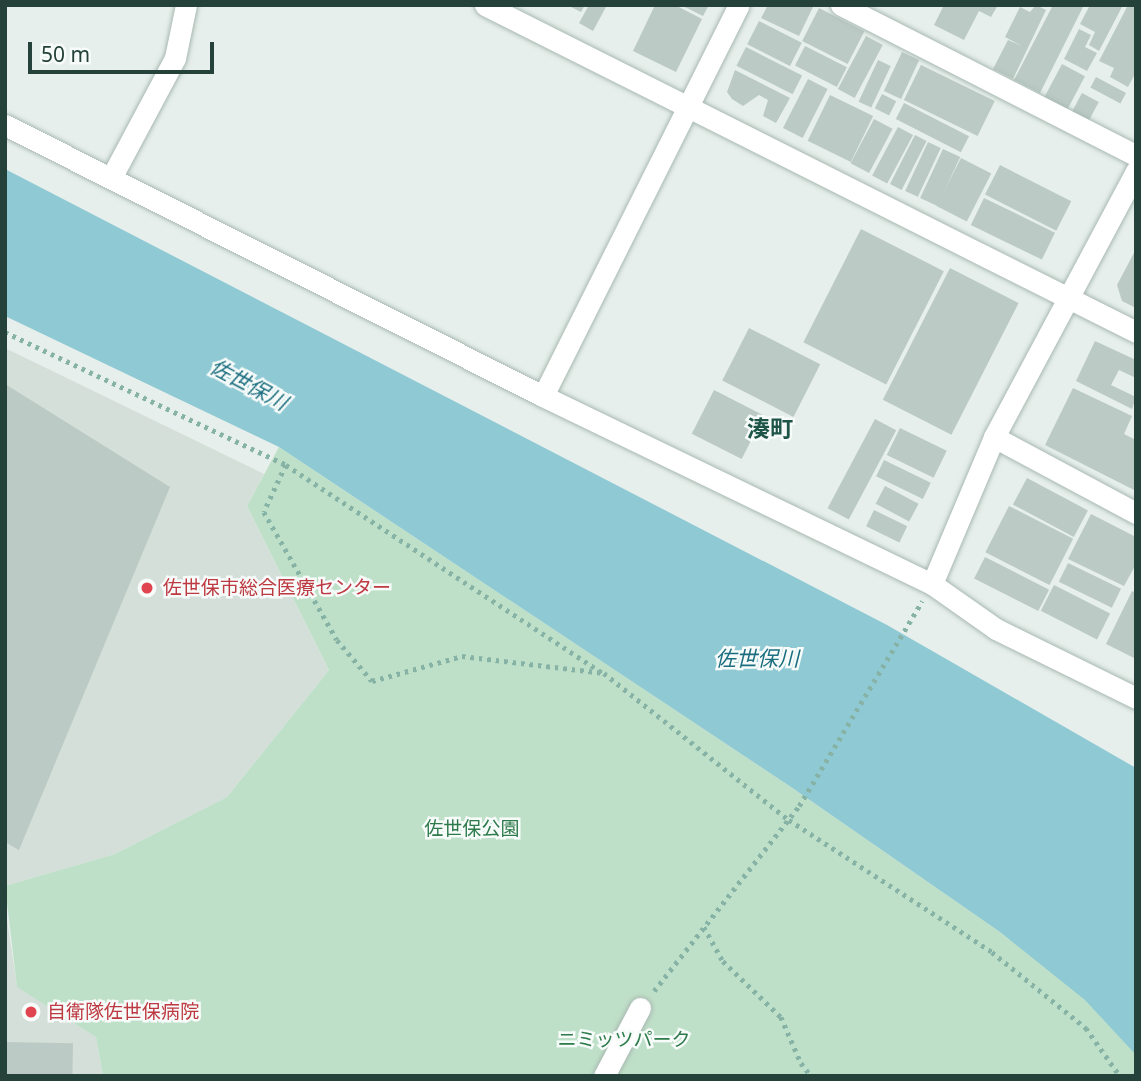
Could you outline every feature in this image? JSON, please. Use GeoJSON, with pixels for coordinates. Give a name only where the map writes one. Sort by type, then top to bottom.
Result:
{"type":"FeatureCollection","features":[{"type":"Feature","properties":{"kind":"street"},"geometry":{"type":"LineString","coordinates":[[111,178],[175,58],[186,5]]}},
{"type":"Feature","properties":{"kind":"street"},"geometry":{"type":"LineString","coordinates":[[485,5],[685,108],[1136,332]]}},
{"type":"Feature","properties":{"kind":"street"},"geometry":{"type":"LineString","coordinates":[[543,396],[685,108],[739,5]]}},
{"type":"Feature","properties":{"kind":"street"},"geometry":{"type":"LineString","coordinates":[[841,5],[1136,155]]}},
{"type":"Feature","properties":{"kind":"street"},"geometry":{"type":"LineString","coordinates":[[5,125],[543,396],[932,583],[996,629],[1136,698]]}},
{"type":"Feature","properties":{"kind":"street"},"geometry":{"type":"LineString","coordinates":[[932,583],[994,436],[1136,171]]}},
{"type":"Feature","properties":{"kind":"street"},"geometry":{"type":"LineString","coordinates":[[994,436],[1136,513]]}},
{"type":"Feature","properties":{"kind":"street"},"geometry":{"type":"LineString","coordinates":[[604,1076],[640,1008]]}},
{"type":"Feature","properties":{"kind":"path"},"geometry":{"type":"LineString","coordinates":[[5,332],[286,465],[604,673],[789,820],[992,953],[1086,1028],[1120,1076]]}},
{"type":"Feature","properties":{"kind":"path"},"geometry":{"type":"LineString","coordinates":[[286,465],[264,512],[337,640],[372,681],[461,656],[604,673]]}},
{"type":"Feature","properties":{"kind":"path"},"geometry":{"type":"LineString","coordinates":[[640,1008],[799,806],[906,626]]}},
{"type":"Feature","properties":{"kind":"path"},"geometry":{"type":"LineString","coordinates":[[704,927],[723,961],[781,1017],[800,1063],[811,1076]]}},
{"type":"Feature","properties":{"kind":"shaded area","name":"佐世保市総合医療センター"},"geometry":{"type":"Polygon","coordinates":[[[5,348],[264,474],[247,506],[329,670],[227,797],[115,854],[5,886],[5,348]]]}},
{"type":"Feature","properties":{"kind":"shaded area","name":"自衛隊佐世保病院"},"geometry":{"type":"Polygon","coordinates":[[[5,906],[17,986],[96,1037],[103,1076],[5,1076],[5,906]]]}},
{"type":"Feature","properties":{"kind":"green space","name":"佐世保公園"},"geometry":{"type":"Polygon","coordinates":[[[279,447],[791,787],[1000,932],[1085,999],[1129,1045],[1136,1055],[1136,1076],[103,1076],[96,1037],[17,987],[5,886],[115,854],[227,797],[329,670],[247,506],[279,447]]]}},
{"type":"Feature","properties":{"kind":"water","name":"佐世保川"},"geometry":{"type":"Polygon","coordinates":[[[5,169],[887,625],[1136,768],[1136,1055],[1085,1000],[1000,932],[791,787],[279,447],[5,316],[5,169]]]}},
{"type":"Feature","properties":{"kind":"building"},"geometry":{"type":"Polygon","coordinates":[[[567,5],[585,5],[581,12],[567,5]]]}},
{"type":"Feature","properties":{"kind":"building"},"geometry":{"type":"Polygon","coordinates":[[[589,5],[607,5],[593,31],[579,23],[589,5]]]}},
{"type":"Feature","properties":{"kind":"building"},"geometry":{"type":"Polygon","coordinates":[[[655,5],[675,5],[702,19],[676,72],[633,51],[655,5]]]}},
{"type":"Feature","properties":{"kind":"building"},"geometry":{"type":"Polygon","coordinates":[[[681,5],[709,5],[703,16],[681,5]]]}},
{"type":"Feature","properties":{"kind":"building"},"geometry":{"type":"Polygon","coordinates":[[[768,5],[814,5],[799,36],[761,18],[768,5]]]}},
{"type":"Feature","properties":{"kind":"building"},"geometry":{"type":"Polygon","coordinates":[[[944,5],[998,5],[991,17],[979,11],[964,40],[934,25],[944,5]]]}},
{"type":"Feature","properties":{"kind":"building"},"geometry":{"type":"Polygon","coordinates":[[[1036,5],[1046,10],[1013,79],[993,69],[1008,40],[1022,46],[1005,37],[1020,7],[1030,12],[1036,5]]]}},
{"type":"Feature","properties":{"kind":"building"},"geometry":{"type":"Polygon","coordinates":[[[1053,5],[1084,5],[1040,93],[1014,80],[1053,5]]]}},
{"type":"Feature","properties":{"kind":"building"},"geometry":{"type":"Polygon","coordinates":[[[1090,5],[1123,5],[1099,51],[1089,45],[1095,32],[1080,24],[1090,5]]]}},
{"type":"Feature","properties":{"kind":"building"},"geometry":{"type":"Polygon","coordinates":[[[1128,5],[1136,7],[1136,72],[1128,87],[1110,77],[1114,68],[1099,61],[1128,5]]]}},
{"type":"Feature","properties":{"kind":"building"},"geometry":{"type":"Polygon","coordinates":[[[819,8],[864,31],[848,64],[802,41],[819,8]]]}},
{"type":"Feature","properties":{"kind":"building"},"geometry":{"type":"Polygon","coordinates":[[[759,21],[802,43],[790,66],[747,44],[759,21]]]}},
{"type":"Feature","properties":{"kind":"building"},"geometry":{"type":"Polygon","coordinates":[[[1079,29],[1091,35],[1085,47],[1097,53],[1087,71],[1064,59],[1079,29]]]}},
{"type":"Feature","properties":{"kind":"building"},"geometry":{"type":"Polygon","coordinates":[[[866,36],[883,45],[855,98],[838,89],[866,36]]]}},
{"type":"Feature","properties":{"kind":"building"},"geometry":{"type":"Polygon","coordinates":[[[805,46],[847,67],[837,87],[795,66],[805,46]]]}},
{"type":"Feature","properties":{"kind":"building"},"geometry":{"type":"Polygon","coordinates":[[[746,47],[802,76],[793,94],[736,66],[746,47]]]}},
{"type":"Feature","properties":{"kind":"building"},"geometry":{"type":"Polygon","coordinates":[[[902,52],[919,60],[901,99],[884,91],[902,52]]]}},
{"type":"Feature","properties":{"kind":"building"},"geometry":{"type":"Polygon","coordinates":[[[878,60],[891,66],[871,108],[859,102],[878,60]]]}},
{"type":"Feature","properties":{"kind":"building"},"geometry":{"type":"Polygon","coordinates":[[[1062,64],[1085,76],[1068,109],[1045,97],[1062,64]]]}},
{"type":"Feature","properties":{"kind":"building"},"geometry":{"type":"Polygon","coordinates":[[[921,65],[995,101],[978,136],[904,100],[921,65]]]}},
{"type":"Feature","properties":{"kind":"building"},"geometry":{"type":"Polygon","coordinates":[[[735,70],[790,98],[776,123],[763,116],[768,100],[759,95],[743,106],[732,99],[727,92],[735,70]]]}},
{"type":"Feature","properties":{"kind":"building"},"geometry":{"type":"Polygon","coordinates":[[[1096,77],[1126,93],[1120,104],[1090,88],[1096,77]]]}},
{"type":"Feature","properties":{"kind":"building"},"geometry":{"type":"Polygon","coordinates":[[[808,79],[828,89],[803,138],[783,128],[808,79]]]}},
{"type":"Feature","properties":{"kind":"building"},"geometry":{"type":"Polygon","coordinates":[[[1082,93],[1099,102],[1089,120],[1072,112],[1082,93]]]}},
{"type":"Feature","properties":{"kind":"building"},"geometry":{"type":"Polygon","coordinates":[[[882,94],[896,101],[889,116],[875,108],[882,94]]]}},
{"type":"Feature","properties":{"kind":"building"},"geometry":{"type":"Polygon","coordinates":[[[830,95],[873,116],[851,162],[808,141],[830,95]]]}},
{"type":"Feature","properties":{"kind":"building"},"geometry":{"type":"Polygon","coordinates":[[[904,103],[969,136],[961,152],[896,119],[904,103]]]}},
{"type":"Feature","properties":{"kind":"building"},"geometry":{"type":"Polygon","coordinates":[[[874,119],[893,129],[869,173],[851,163],[874,119]]]}},
{"type":"Feature","properties":{"kind":"building"},"geometry":{"type":"Polygon","coordinates":[[[898,127],[913,135],[887,184],[872,176],[898,127]]]}},
{"type":"Feature","properties":{"kind":"building"},"geometry":{"type":"Polygon","coordinates":[[[915,135],[927,141],[902,190],[890,184],[915,135]]]}},
{"type":"Feature","properties":{"kind":"building"},"geometry":{"type":"Polygon","coordinates":[[[928,142],[941,148],[918,197],[905,191],[928,142]]]}},
{"type":"Feature","properties":{"kind":"building"},"geometry":{"type":"Polygon","coordinates":[[[943,149],[960,157],[937,206],[920,198],[943,149]]]}},
{"type":"Feature","properties":{"kind":"building"},"geometry":{"type":"Polygon","coordinates":[[[961,158],[991,173],[967,222],[936,206],[961,158]]]}},
{"type":"Feature","properties":{"kind":"building"},"geometry":{"type":"Polygon","coordinates":[[[1000,165],[1071,201],[1056,231],[985,194],[1000,165]]]}},
{"type":"Feature","properties":{"kind":"building"},"geometry":{"type":"Polygon","coordinates":[[[984,198],[1055,233],[1042,260],[971,225],[984,198]]]}},
{"type":"Feature","properties":{"kind":"building"},"geometry":{"type":"Polygon","coordinates":[[[861,229],[944,271],[886,384],[803,342],[861,229]]]}},
{"type":"Feature","properties":{"kind":"building"},"geometry":{"type":"Polygon","coordinates":[[[1136,249],[1136,308],[1122,301],[1117,285],[1136,249]]]}},
{"type":"Feature","properties":{"kind":"building"},"geometry":{"type":"Polygon","coordinates":[[[950,268],[1019,303],[951,435],[883,400],[950,268]]]}},
{"type":"Feature","properties":{"kind":"building"},"geometry":{"type":"Polygon","coordinates":[[[749,328],[820,364],[793,417],[722,381],[749,328]]]}},
{"type":"Feature","properties":{"kind":"building"},"geometry":{"type":"Polygon","coordinates":[[[1095,341],[1136,360],[1136,378],[1119,370],[1111,385],[1136,397],[1132,409],[1076,381],[1095,341]]]}},
{"type":"Feature","properties":{"kind":"building"},"geometry":{"type":"Polygon","coordinates":[[[5,384],[170,487],[19,850],[5,842],[5,384]]]}},
{"type":"Feature","properties":{"kind":"building"},"geometry":{"type":"Polygon","coordinates":[[[1073,388],[1132,416],[1124,434],[1136,440],[1136,491],[1045,445],[1073,388]]]}},
{"type":"Feature","properties":{"kind":"building"},"geometry":{"type":"Polygon","coordinates":[[[714,390],[764,415],[742,459],[692,434],[714,390]]]}},
{"type":"Feature","properties":{"kind":"building"},"geometry":{"type":"Polygon","coordinates":[[[875,419],[896,430],[849,519],[828,508],[875,419]]]}},
{"type":"Feature","properties":{"kind":"building"},"geometry":{"type":"Polygon","coordinates":[[[900,428],[947,451],[934,478],[887,455],[900,428]]]}},
{"type":"Feature","properties":{"kind":"building"},"geometry":{"type":"Polygon","coordinates":[[[884,460],[931,483],[923,499],[876,476],[884,460]]]}},
{"type":"Feature","properties":{"kind":"building"},"geometry":{"type":"Polygon","coordinates":[[[1027,478],[1088,510],[1074,537],[1013,504],[1027,478]]]}},
{"type":"Feature","properties":{"kind":"building"},"geometry":{"type":"Polygon","coordinates":[[[885,486],[919,504],[909,521],[876,504],[885,486]]]}},
{"type":"Feature","properties":{"kind":"building"},"geometry":{"type":"Polygon","coordinates":[[[1009,506],[1073,539],[1050,585],[985,552],[1009,506]]]}},
{"type":"Feature","properties":{"kind":"building"},"geometry":{"type":"Polygon","coordinates":[[[874,510],[907,526],[899,542],[866,526],[874,510]]]}},
{"type":"Feature","properties":{"kind":"building"},"geometry":{"type":"Polygon","coordinates":[[[1091,514],[1136,537],[1136,564],[1124,586],[1068,559],[1091,514]]]}},
{"type":"Feature","properties":{"kind":"building"},"geometry":{"type":"Polygon","coordinates":[[[985,557],[1049,590],[1038,611],[974,578],[985,557]]]}},
{"type":"Feature","properties":{"kind":"building"},"geometry":{"type":"Polygon","coordinates":[[[1068,563],[1121,589],[1112,608],[1059,582],[1068,563]]]}},
{"type":"Feature","properties":{"kind":"building"},"geometry":{"type":"Polygon","coordinates":[[[1054,585],[1110,614],[1097,639],[1041,611],[1054,585]]]}},
{"type":"Feature","properties":{"kind":"building"},"geometry":{"type":"Polygon","coordinates":[[[1132,591],[1136,593],[1134,658],[1106,644],[1132,591]]]}},
{"type":"Feature","properties":{"kind":"building"},"geometry":{"type":"Polygon","coordinates":[[[5,1042],[73,1043],[72,1076],[5,1076],[5,1042]]]}},
{"type":"Feature","properties":{"kind":"place","name":"佐世保市総合医療センター"},"geometry":{"type":"Point","coordinates":[147,588]}},
{"type":"Feature","properties":{"kind":"place","name":"自衛隊佐世保病院"},"geometry":{"type":"Point","coordinates":[31,1012]}},
{"type":"Feature","properties":{"kind":"district","name":"湊町"},"geometry":{"type":"Point","coordinates":[770,428]}},
{"type":"Feature","properties":{"kind":"park label","name":"ニミッツパーク"},"geometry":{"type":"Point","coordinates":[624,1040]}}]}
